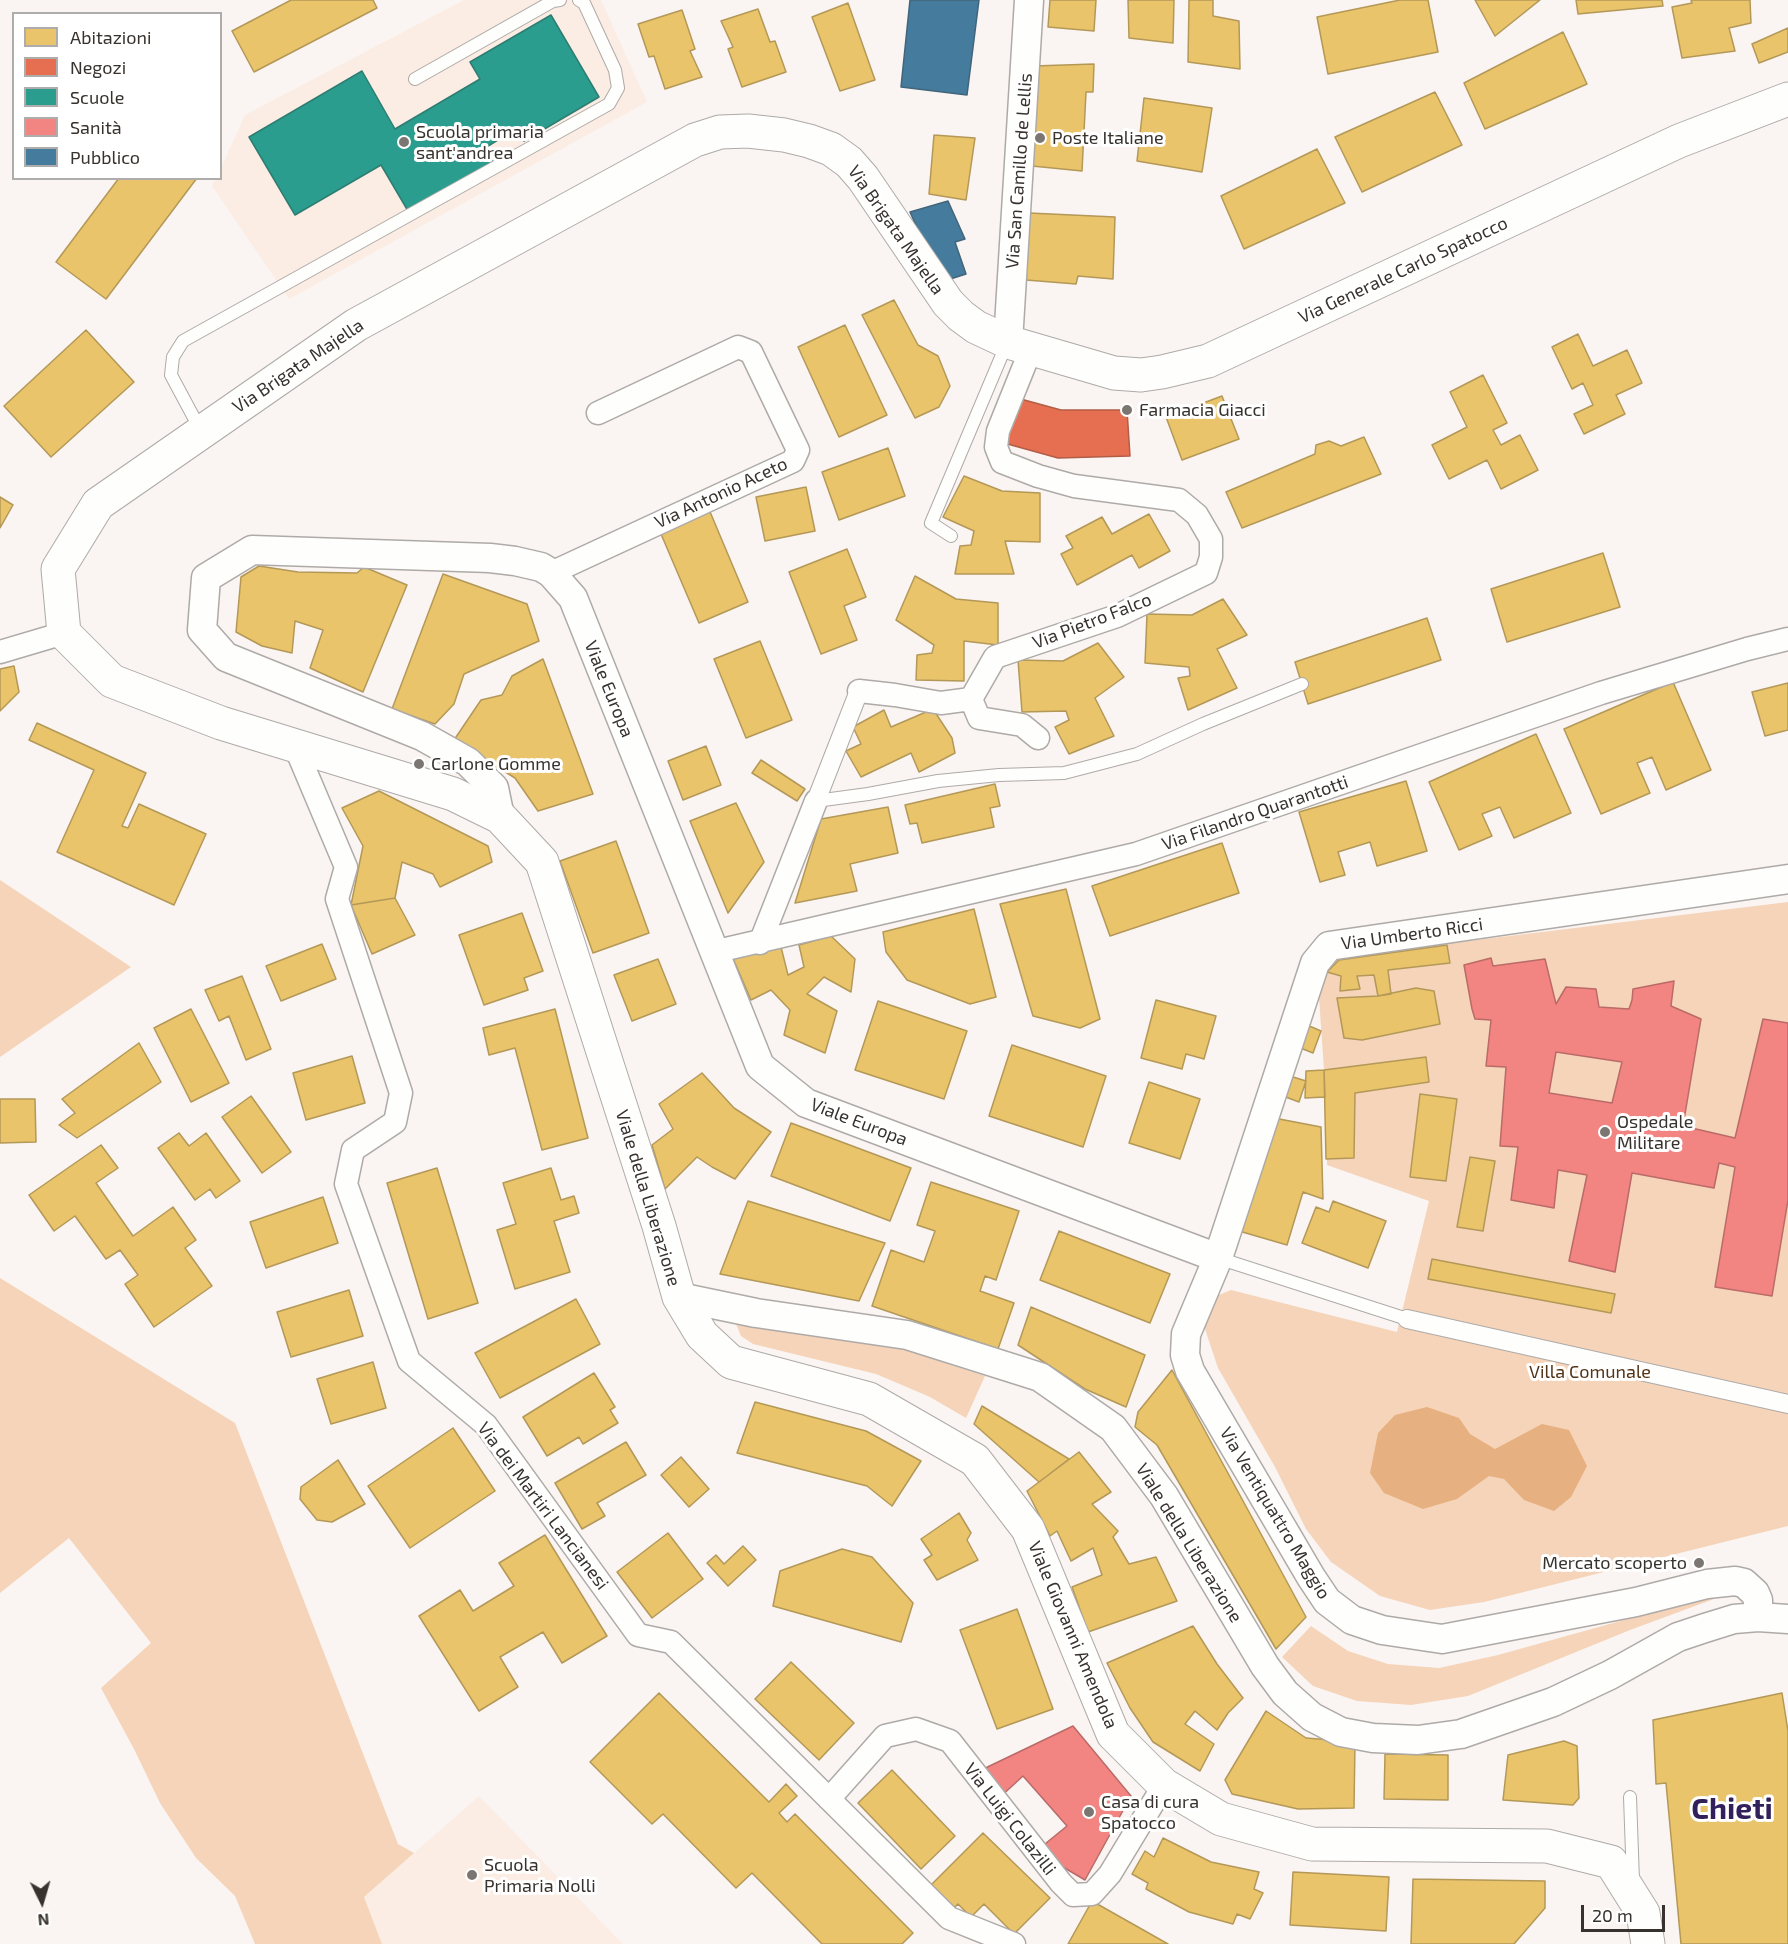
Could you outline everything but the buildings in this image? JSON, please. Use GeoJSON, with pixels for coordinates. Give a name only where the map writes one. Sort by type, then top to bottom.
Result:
{"type":"FeatureCollection","features":[{"type":"Feature","properties":{"kind":"main road","name":"Via Generale Carlo Spatocco"},"geometry":{"type":"LineString","coordinates":[[1019,345],[1114,373],[1141,375],[1208,361],[1678,141],[1788,99]]}},
{"type":"Feature","properties":{"kind":"main road","name":"Via Brigata Majella"},"geometry":{"type":"LineString","coordinates":[[64,633],[58,569],[98,504],[356,325],[695,140],[720,132],[748,131],[784,135],[831,149],[849,162],[863,178],[948,303],[976,327],[1019,345]]}},
{"type":"Feature","properties":{"kind":"main road"},"geometry":{"type":"LineString","coordinates":[[64,633],[112,681],[221,723],[453,794],[500,817]]}},
{"type":"Feature","properties":{"kind":"main road","name":"Viale della Liberazione"},"geometry":{"type":"LineString","coordinates":[[500,817],[542,862],[659,1226],[679,1297]]}},
{"type":"Feature","properties":{"kind":"main road","name":"Viale Giovanni Amendola"},"geometry":{"type":"LineString","coordinates":[[679,1297],[702,1335],[731,1362],[869,1399],[975,1460],[1028,1528],[1113,1734],[1164,1785],[1221,1819],[1312,1844],[1547,1846],[1611,1862],[1643,1913],[1648,1944]]}},
{"type":"Feature","properties":{"kind":"street","name":"Via San Camillo de Lellis"},"geometry":{"type":"LineString","coordinates":[[1019,345],[1029,0]]}},
{"type":"Feature","properties":{"kind":"street","name":"Via Pietro Falco"},"geometry":{"type":"LineString","coordinates":[[971,699],[995,657],[1117,616],[1206,573],[1211,557],[1211,539],[1197,515],[1179,500],[1074,486],[1038,476],[1002,462],[996,447],[998,431],[1019,345]]}},
{"type":"Feature","properties":{"kind":"street","name":"Via Antonio Aceto"},"geometry":{"type":"LineString","coordinates":[[551,573],[793,461],[798,450],[751,352],[738,347],[598,413]]}},
{"type":"Feature","properties":{"kind":"street","name":"Viale Europa"},"geometry":{"type":"LineString","coordinates":[[500,817],[494,788],[468,762],[422,736],[226,657],[202,630],[206,578],[252,550],[490,558],[541,567],[551,573],[573,598],[760,1066],[806,1103],[1218,1258]]}},
{"type":"Feature","properties":{"kind":"street"},"geometry":{"type":"LineString","coordinates":[[0,652],[64,633]]}},
{"type":"Feature","properties":{"kind":"street","name":"Via Filandro Quarantotti"},"geometry":{"type":"LineString","coordinates":[[713,952],[760,943],[1136,854],[1601,693],[1788,639]]}},
{"type":"Feature","properties":{"kind":"street"},"geometry":{"type":"LineString","coordinates":[[760,943],[860,691],[941,703],[971,699],[979,718],[1022,725],[1038,738]]}},
{"type":"Feature","properties":{"kind":"street","name":"Via dei Martiri Lancianesi"},"geometry":{"type":"LineString","coordinates":[[294,744],[346,867],[337,899],[401,1093],[395,1122],[353,1150],[346,1184],[409,1361],[486,1425],[638,1635],[671,1642],[950,1918],[1014,1944]]}},
{"type":"Feature","properties":{"kind":"street","name":"Via Umberto Ricci"},"geometry":{"type":"LineString","coordinates":[[1218,1258],[1315,963],[1329,946],[1788,879]]}},
{"type":"Feature","properties":{"kind":"street","name":"Via Ventiquattro Maggio"},"geometry":{"type":"LineString","coordinates":[[1218,1258],[1186,1334],[1185,1355],[1190,1371],[1311,1578],[1327,1601],[1352,1620],[1382,1630],[1442,1639],[1636,1602],[1707,1584],[1735,1581],[1744,1583],[1755,1593],[1758,1600],[1758,1617]]}},
{"type":"Feature","properties":{"kind":"street","name":"Viale della Liberazione"},"geometry":{"type":"LineString","coordinates":[[679,1297],[756,1313],[908,1335],[1040,1377],[1113,1428],[1164,1496],[1272,1676],[1285,1693],[1312,1717],[1341,1732],[1373,1738],[1418,1740],[1461,1734],[1553,1702],[1610,1675],[1678,1637],[1734,1619],[1758,1617],[1788,1619]]}},
{"type":"Feature","properties":{"kind":"street"},"geometry":{"type":"LineString","coordinates":[[1407,1319],[1788,1404]]}},
{"type":"Feature","properties":{"kind":"street","name":"Via Luigi Colazilli"},"geometry":{"type":"LineString","coordinates":[[829,1799],[885,1736],[916,1729],[950,1742],[1061,1883],[1073,1894],[1092,1894],[1110,1874],[1164,1785]]}},
{"type":"Feature","properties":{"kind":"lane"},"geometry":{"type":"LineString","coordinates":[[414,80],[553,1],[560,0]]}},
{"type":"Feature","properties":{"kind":"lane"},"geometry":{"type":"LineString","coordinates":[[202,432],[171,375],[173,357],[183,340],[609,104],[618,88],[615,70],[584,3],[579,0]]}},
{"type":"Feature","properties":{"kind":"lane"},"geometry":{"type":"LineString","coordinates":[[951,536],[931,523],[1019,345]]}},
{"type":"Feature","properties":{"kind":"lane"},"geometry":{"type":"LineString","coordinates":[[816,801],[938,781],[999,775],[1064,773],[1137,754],[1203,724],[1302,684]]}},
{"type":"Feature","properties":{"kind":"lane"},"geometry":{"type":"LineString","coordinates":[[1218,1258],[1407,1319]]}},
{"type":"Feature","properties":{"kind":"lane"},"geometry":{"type":"LineString","coordinates":[[1630,1797],[1633,1897]]}},
{"type":"Feature","properties":{"kind":"shaded area","name":"Scuola primaria sant'andrea"},"geometry":{"type":"Polygon","coordinates":[[[464,0],[601,0],[647,102],[289,299],[212,186],[215,180],[222,180],[222,166],[245,115],[464,0]]]}},
{"type":"Feature","properties":{"kind":"shaded area"},"geometry":{"type":"Polygon","coordinates":[[[1427,1407],[1459,1418],[1470,1434],[1495,1449],[1542,1424],[1569,1430],[1587,1466],[1571,1497],[1554,1511],[1524,1500],[1504,1479],[1489,1476],[1457,1499],[1423,1509],[1384,1493],[1370,1473],[1378,1433],[1395,1415],[1427,1407]]]}},
{"type":"Feature","properties":{"kind":"shaded area","name":"Scuola Primaria Nolli"},"geometry":{"type":"Polygon","coordinates":[[[479,1796],[623,1944],[382,1944],[364,1897],[479,1796]]]}},
{"type":"Feature","properties":{"kind":"green space"},"geometry":{"type":"Polygon","coordinates":[[[0,880],[131,967],[0,1057],[0,880]]]}},
{"type":"Feature","properties":{"kind":"green space","name":"Villa Comunale"},"geometry":{"type":"Polygon","coordinates":[[[1788,902],[1788,1526],[1484,1602],[1430,1610],[1380,1596],[1331,1562],[1306,1529],[1275,1467],[1218,1368],[1204,1326],[1214,1297],[1231,1290],[1397,1332],[1429,1201],[1327,1165],[1318,983],[1337,957],[1788,902]]]}},
{"type":"Feature","properties":{"kind":"green space"},"geometry":{"type":"Polygon","coordinates":[[[0,1278],[235,1423],[398,1844],[414,1853],[364,1897],[382,1944],[255,1944],[235,1896],[196,1858],[160,1803],[101,1688],[151,1643],[69,1538],[0,1593],[0,1278]]]}},
{"type":"Feature","properties":{"kind":"green space"},"geometry":{"type":"Polygon","coordinates":[[[736,1324],[903,1349],[985,1376],[966,1418],[930,1397],[876,1374],[753,1344],[741,1336],[736,1324]]]}},
{"type":"Feature","properties":{"kind":"green space"},"geometry":{"type":"Polygon","coordinates":[[[1703,1598],[1714,1599],[1630,1630],[1468,1696],[1411,1705],[1357,1701],[1313,1686],[1282,1657],[1311,1626],[1348,1651],[1388,1664],[1439,1668],[1498,1655],[1703,1598]]]}},
{"type":"Feature","properties":{"kind":"place","name":"Poste Italiane"},"geometry":{"type":"Point","coordinates":[1040,138]}},
{"type":"Feature","properties":{"kind":"place","name":"Scuola primaria sant'andrea"},"geometry":{"type":"Point","coordinates":[404,142]}},
{"type":"Feature","properties":{"kind":"place","name":"Farmacia Giacci"},"geometry":{"type":"Point","coordinates":[1127,410]}},
{"type":"Feature","properties":{"kind":"place","name":"Carlone Gomme"},"geometry":{"type":"Point","coordinates":[419,764]}},
{"type":"Feature","properties":{"kind":"place","name":"Ospedale Militare"},"geometry":{"type":"Point","coordinates":[1605,1132]}},
{"type":"Feature","properties":{"kind":"place","name":"Mercato scoperto"},"geometry":{"type":"Point","coordinates":[1699,1563]}},
{"type":"Feature","properties":{"kind":"place","name":"Casa di cura Spatocco"},"geometry":{"type":"Point","coordinates":[1089,1812]}},
{"type":"Feature","properties":{"kind":"place","name":"Scuola Primaria Nolli"},"geometry":{"type":"Point","coordinates":[472,1875]}},
{"type":"Feature","properties":{"kind":"district","name":"Chieti"},"geometry":{"type":"Point","coordinates":[1732,1809]}}]}
